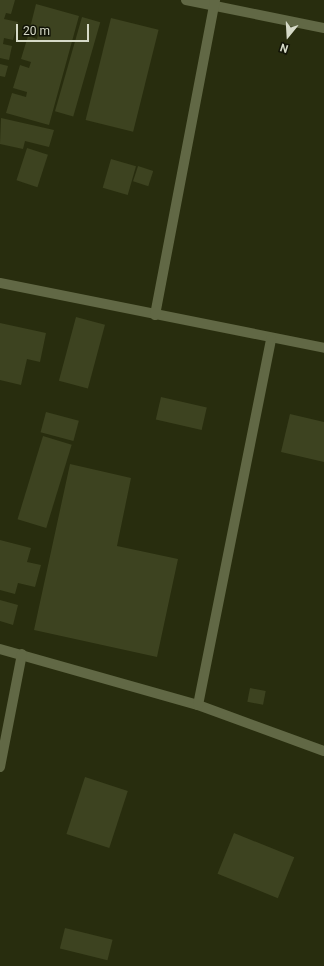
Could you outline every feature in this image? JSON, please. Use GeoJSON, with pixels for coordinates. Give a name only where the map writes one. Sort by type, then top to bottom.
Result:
{"type":"FeatureCollection","features":[{"type":"Feature","properties":{"kind":"street"},"geometry":{"type":"LineString","coordinates":[[186,0],[214,3],[324,28]]}},
{"type":"Feature","properties":{"kind":"street"},"geometry":{"type":"LineString","coordinates":[[155,315],[214,3]]}},
{"type":"Feature","properties":{"kind":"street"},"geometry":{"type":"LineString","coordinates":[[0,283],[271,339],[324,348]]}},
{"type":"Feature","properties":{"kind":"street"},"geometry":{"type":"LineString","coordinates":[[198,705],[271,339]]}},
{"type":"Feature","properties":{"kind":"street"},"geometry":{"type":"LineString","coordinates":[[0,649],[198,705],[324,751]]}},
{"type":"Feature","properties":{"kind":"street"},"geometry":{"type":"LineString","coordinates":[[0,767],[22,654]]}},
{"type":"Feature","properties":{"kind":"building"},"geometry":{"type":"Polygon","coordinates":[[[0,0],[15,0],[11,14],[6,13],[4,19],[18,22],[13,40],[4,38],[3,44],[12,46],[9,60],[0,58],[0,0]]]}},
{"type":"Feature","properties":{"kind":"building"},"geometry":{"type":"Polygon","coordinates":[[[36,4],[79,16],[49,125],[6,113],[12,93],[26,97],[27,92],[13,88],[20,65],[29,68],[31,62],[21,59],[28,36],[37,39],[38,35],[29,32],[36,4]]]}},
{"type":"Feature","properties":{"kind":"building"},"geometry":{"type":"Polygon","coordinates":[[[82,17],[100,22],[73,116],[55,111],[82,17]]]}},
{"type":"Feature","properties":{"kind":"building"},"geometry":{"type":"Polygon","coordinates":[[[111,18],[159,30],[133,132],[86,120],[111,18]]]}},
{"type":"Feature","properties":{"kind":"building"},"geometry":{"type":"Polygon","coordinates":[[[0,64],[8,66],[5,77],[0,76],[0,64]]]}},
{"type":"Feature","properties":{"kind":"building"},"geometry":{"type":"Polygon","coordinates":[[[1,118],[54,130],[49,147],[25,141],[23,149],[0,144],[1,118]]]}},
{"type":"Feature","properties":{"kind":"building"},"geometry":{"type":"Polygon","coordinates":[[[27,148],[48,155],[37,187],[16,180],[27,148]]]}},
{"type":"Feature","properties":{"kind":"building"},"geometry":{"type":"Polygon","coordinates":[[[111,159],[136,166],[128,195],[103,188],[111,159]]]}},
{"type":"Feature","properties":{"kind":"building"},"geometry":{"type":"Polygon","coordinates":[[[138,166],[153,171],[148,186],[133,181],[138,166]]]}},
{"type":"Feature","properties":{"kind":"building"},"geometry":{"type":"Polygon","coordinates":[[[76,317],[105,325],[88,389],[59,381],[76,317]]]}},
{"type":"Feature","properties":{"kind":"building"},"geometry":{"type":"Polygon","coordinates":[[[0,323],[46,333],[40,362],[27,359],[21,385],[0,380],[0,323]]]}},
{"type":"Feature","properties":{"kind":"building"},"geometry":{"type":"Polygon","coordinates":[[[161,397],[207,408],[202,430],[156,419],[161,397]]]}},
{"type":"Feature","properties":{"kind":"building"},"geometry":{"type":"Polygon","coordinates":[[[46,412],[79,421],[73,441],[41,432],[46,412]]]}},
{"type":"Feature","properties":{"kind":"building"},"geometry":{"type":"Polygon","coordinates":[[[290,414],[324,422],[324,462],[281,452],[290,414]]]}},
{"type":"Feature","properties":{"kind":"building"},"geometry":{"type":"Polygon","coordinates":[[[43,436],[72,445],[46,528],[18,519],[43,436]]]}},
{"type":"Feature","properties":{"kind":"building"},"geometry":{"type":"Polygon","coordinates":[[[70,464],[131,478],[117,546],[178,559],[157,657],[34,630],[70,464]]]}},
{"type":"Feature","properties":{"kind":"building"},"geometry":{"type":"Polygon","coordinates":[[[0,540],[31,548],[27,562],[41,565],[35,587],[18,583],[15,594],[0,590],[0,540]]]}},
{"type":"Feature","properties":{"kind":"building"},"geometry":{"type":"Polygon","coordinates":[[[0,600],[18,605],[13,625],[0,621],[0,600]]]}},
{"type":"Feature","properties":{"kind":"building"},"geometry":{"type":"Polygon","coordinates":[[[250,688],[266,691],[263,705],[247,702],[250,688]]]}},
{"type":"Feature","properties":{"kind":"building"},"geometry":{"type":"Polygon","coordinates":[[[85,777],[128,791],[109,848],[66,834],[85,777]]]}},
{"type":"Feature","properties":{"kind":"building"},"geometry":{"type":"Polygon","coordinates":[[[234,833],[294,857],[278,898],[218,874],[234,833]]]}},
{"type":"Feature","properties":{"kind":"building"},"geometry":{"type":"Polygon","coordinates":[[[65,928],[113,940],[107,960],[60,948],[65,928]]]}}]}
